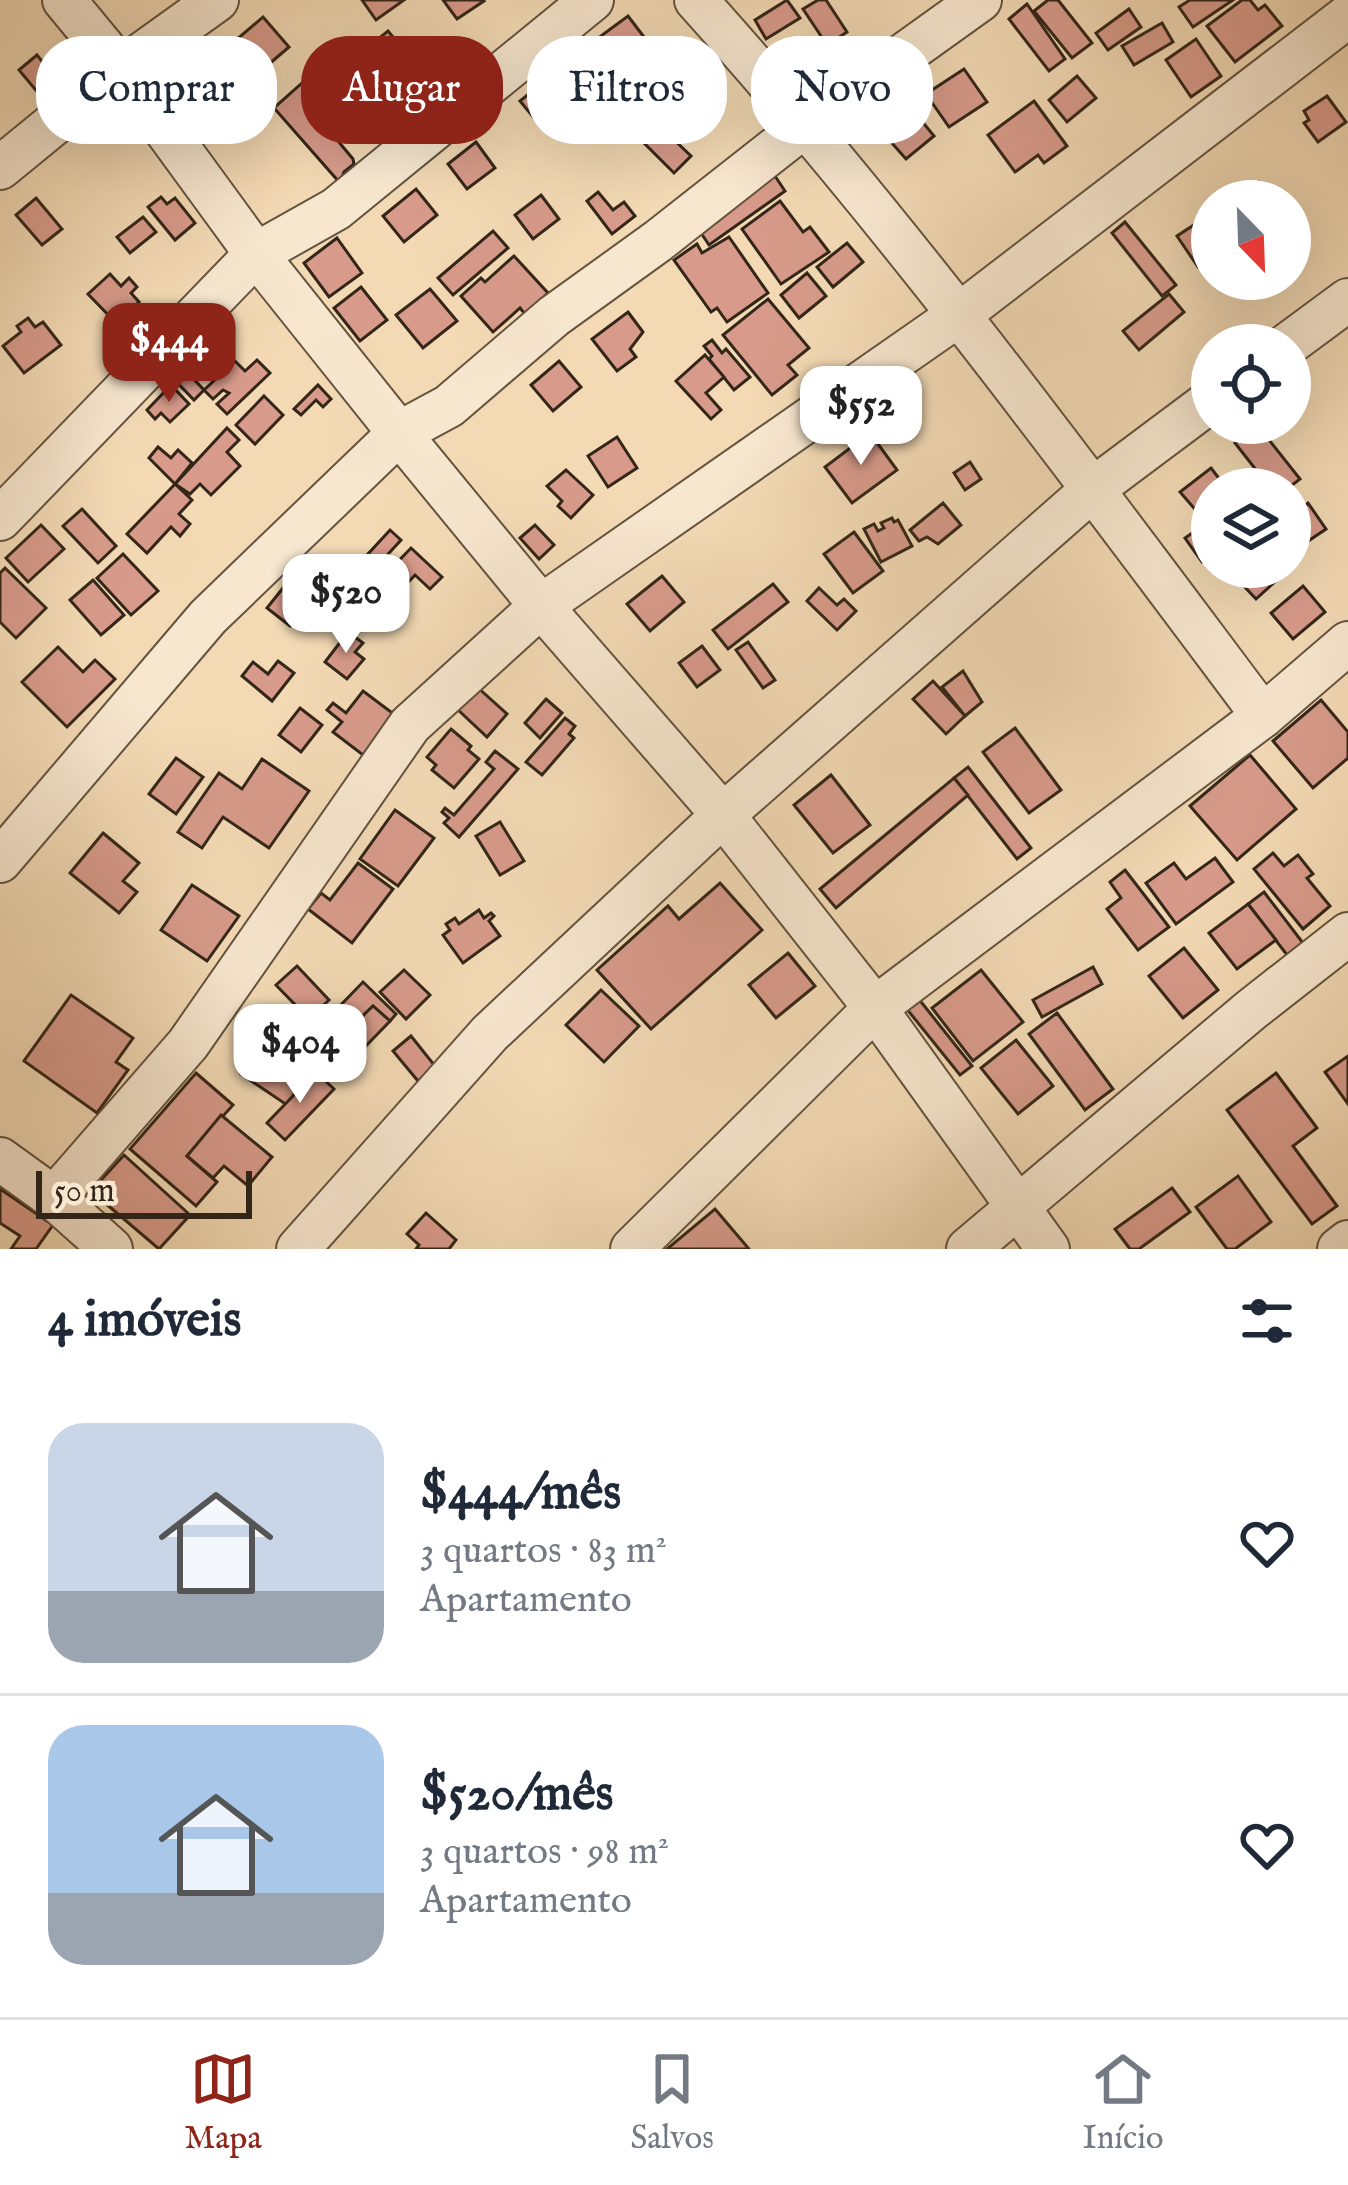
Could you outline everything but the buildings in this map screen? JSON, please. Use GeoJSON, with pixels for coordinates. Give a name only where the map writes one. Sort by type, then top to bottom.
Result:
{"type":"FeatureCollection","features":[{"type":"Feature","properties":{"kind":"street"},"geometry":{"type":"LineString","coordinates":[[64,0],[94,36]]}},
{"type":"Feature","properties":{"kind":"street"},"geometry":{"type":"LineString","coordinates":[[167,36],[217,0]]}},
{"type":"Feature","properties":{"kind":"street"},"geometry":{"type":"LineString","coordinates":[[0,519],[256,254],[336,209],[592,0]]}},
{"type":"Feature","properties":{"kind":"street"},"geometry":{"type":"LineString","coordinates":[[696,0],[751,61]]}},
{"type":"Feature","properties":{"kind":"street"},"geometry":{"type":"LineString","coordinates":[[930,36],[980,0]]}},
{"type":"Feature","properties":{"kind":"street"},"geometry":{"type":"LineString","coordinates":[[53,1198],[188,1044],[410,725],[541,606],[960,314],[1339,20]]}},
{"type":"Feature","properties":{"kind":"street"},"geometry":{"type":"LineString","coordinates":[[0,168],[36,139]]}},
{"type":"Feature","properties":{"kind":"street"},"geometry":{"type":"LineString","coordinates":[[176,144],[256,254],[399,433],[541,606],[723,815],[875,1008],[1048,1249]]}},
{"type":"Feature","properties":{"kind":"street"},"geometry":{"type":"LineString","coordinates":[[0,861],[208,617],[399,433],[449,406],[554,316],[782,144]]}},
{"type":"Feature","properties":{"kind":"street"},"geometry":{"type":"LineString","coordinates":[[823,144],[960,314],[1263,716]]}},
{"type":"Feature","properties":{"kind":"street"},"geometry":{"type":"LineString","coordinates":[[1311,327],[1348,300]]}},
{"type":"Feature","properties":{"kind":"street"},"geometry":{"type":"LineString","coordinates":[[298,1249],[490,1033],[723,815],[1093,489],[1191,416]]}},
{"type":"Feature","properties":{"kind":"street"},"geometry":{"type":"LineString","coordinates":[[632,1249],[875,1008],[1263,716],[1348,643]]}},
{"type":"Feature","properties":{"kind":"street"},"geometry":{"type":"LineString","coordinates":[[968,1249],[1348,934]]}},
{"type":"Feature","properties":{"kind":"street"},"geometry":{"type":"LineString","coordinates":[[0,1159],[111,1249]]}},
{"type":"Feature","properties":{"kind":"street"},"geometry":{"type":"LineString","coordinates":[[1339,1249],[1348,1242]]}}]}
